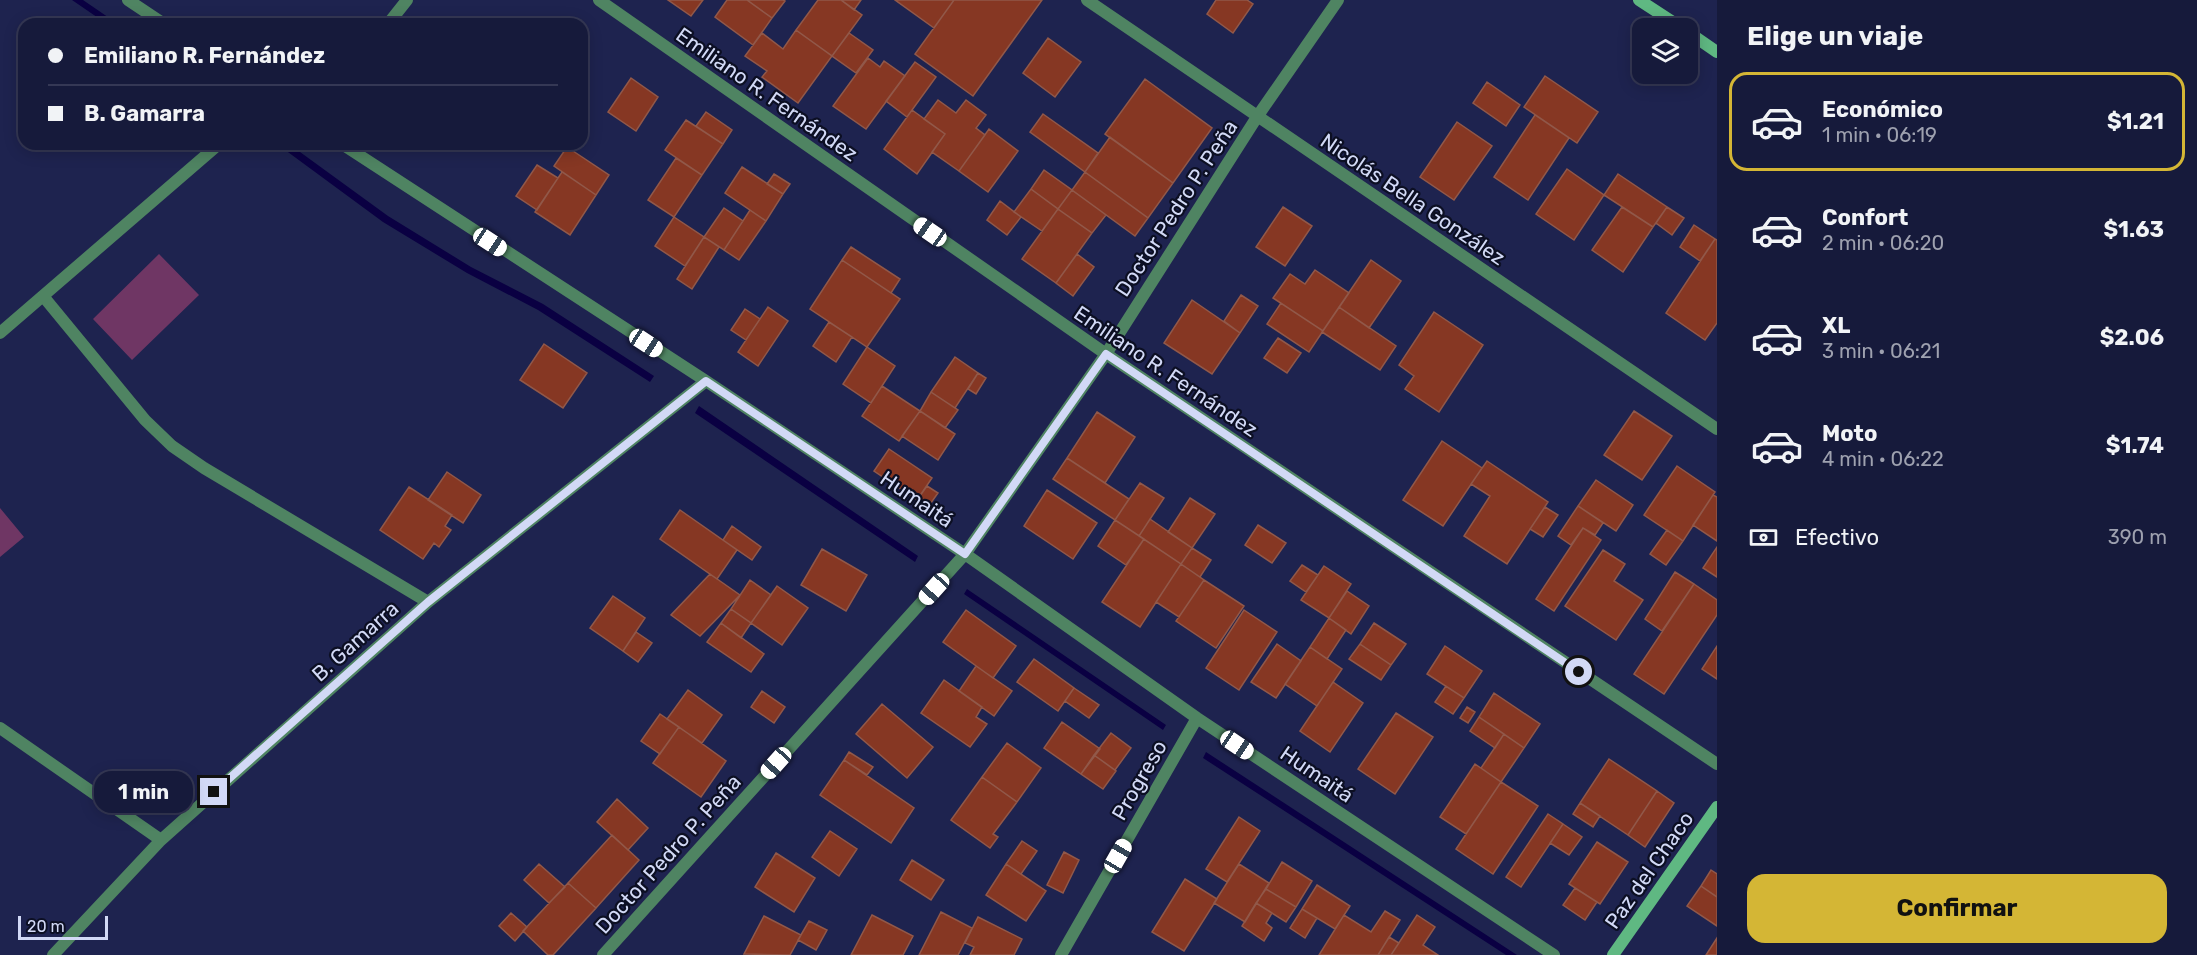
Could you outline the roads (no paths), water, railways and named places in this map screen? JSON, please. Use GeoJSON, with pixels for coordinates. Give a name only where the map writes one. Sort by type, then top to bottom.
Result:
{"type":"FeatureCollection","features":[{"type":"Feature","properties":{"kind":"street"},"geometry":{"type":"LineString","coordinates":[[128,0],[155,18]]}},
{"type":"Feature","properties":{"kind":"street"},"geometry":{"type":"LineString","coordinates":[[393,18],[407,0]]}},
{"type":"Feature","properties":{"kind":"street","name":"Emiliano R. Fernández"},"geometry":{"type":"LineString","coordinates":[[599,0],[1106,354],[1717,764]]}},
{"type":"Feature","properties":{"kind":"street","name":"Nicolás Bella González"},"geometry":{"type":"LineString","coordinates":[[1087,0],[1717,429]]}},
{"type":"Feature","properties":{"kind":"street","name":"Doctor Pedro P. Peña"},"geometry":{"type":"LineString","coordinates":[[603,955],[965,554],[1106,354],[1257,117],[1338,0]]}},
{"type":"Feature","properties":{"kind":"street"},"geometry":{"type":"LineString","coordinates":[[1639,0],[1667,18]]}},
{"type":"Feature","properties":{"kind":"street"},"geometry":{"type":"LineString","coordinates":[[1698,39],[1717,52]]}},
{"type":"Feature","properties":{"kind":"street"},"geometry":{"type":"LineString","coordinates":[[0,333],[212,150]]}},
{"type":"Feature","properties":{"kind":"street","name":"Humaitá"},"geometry":{"type":"LineString","coordinates":[[351,150],[706,381],[965,554],[1197,718],[1554,955]]}},
{"type":"Feature","properties":{"kind":"street"},"geometry":{"type":"LineString","coordinates":[[43,296],[144,420],[171,446],[428,602]]}},
{"type":"Feature","properties":{"kind":"street","name":"B. Gamarra"},"geometry":{"type":"LineString","coordinates":[[53,955],[161,840],[428,602],[706,381]]}},
{"type":"Feature","properties":{"kind":"street","name":"Progreso"},"geometry":{"type":"LineString","coordinates":[[1061,955],[1197,718]]}},
{"type":"Feature","properties":{"kind":"street"},"geometry":{"type":"LineString","coordinates":[[0,728],[161,840]]}},
{"type":"Feature","properties":{"kind":"street","name":"Paz del Chaco"},"geometry":{"type":"LineString","coordinates":[[1613,955],[1717,807]]}}]}
